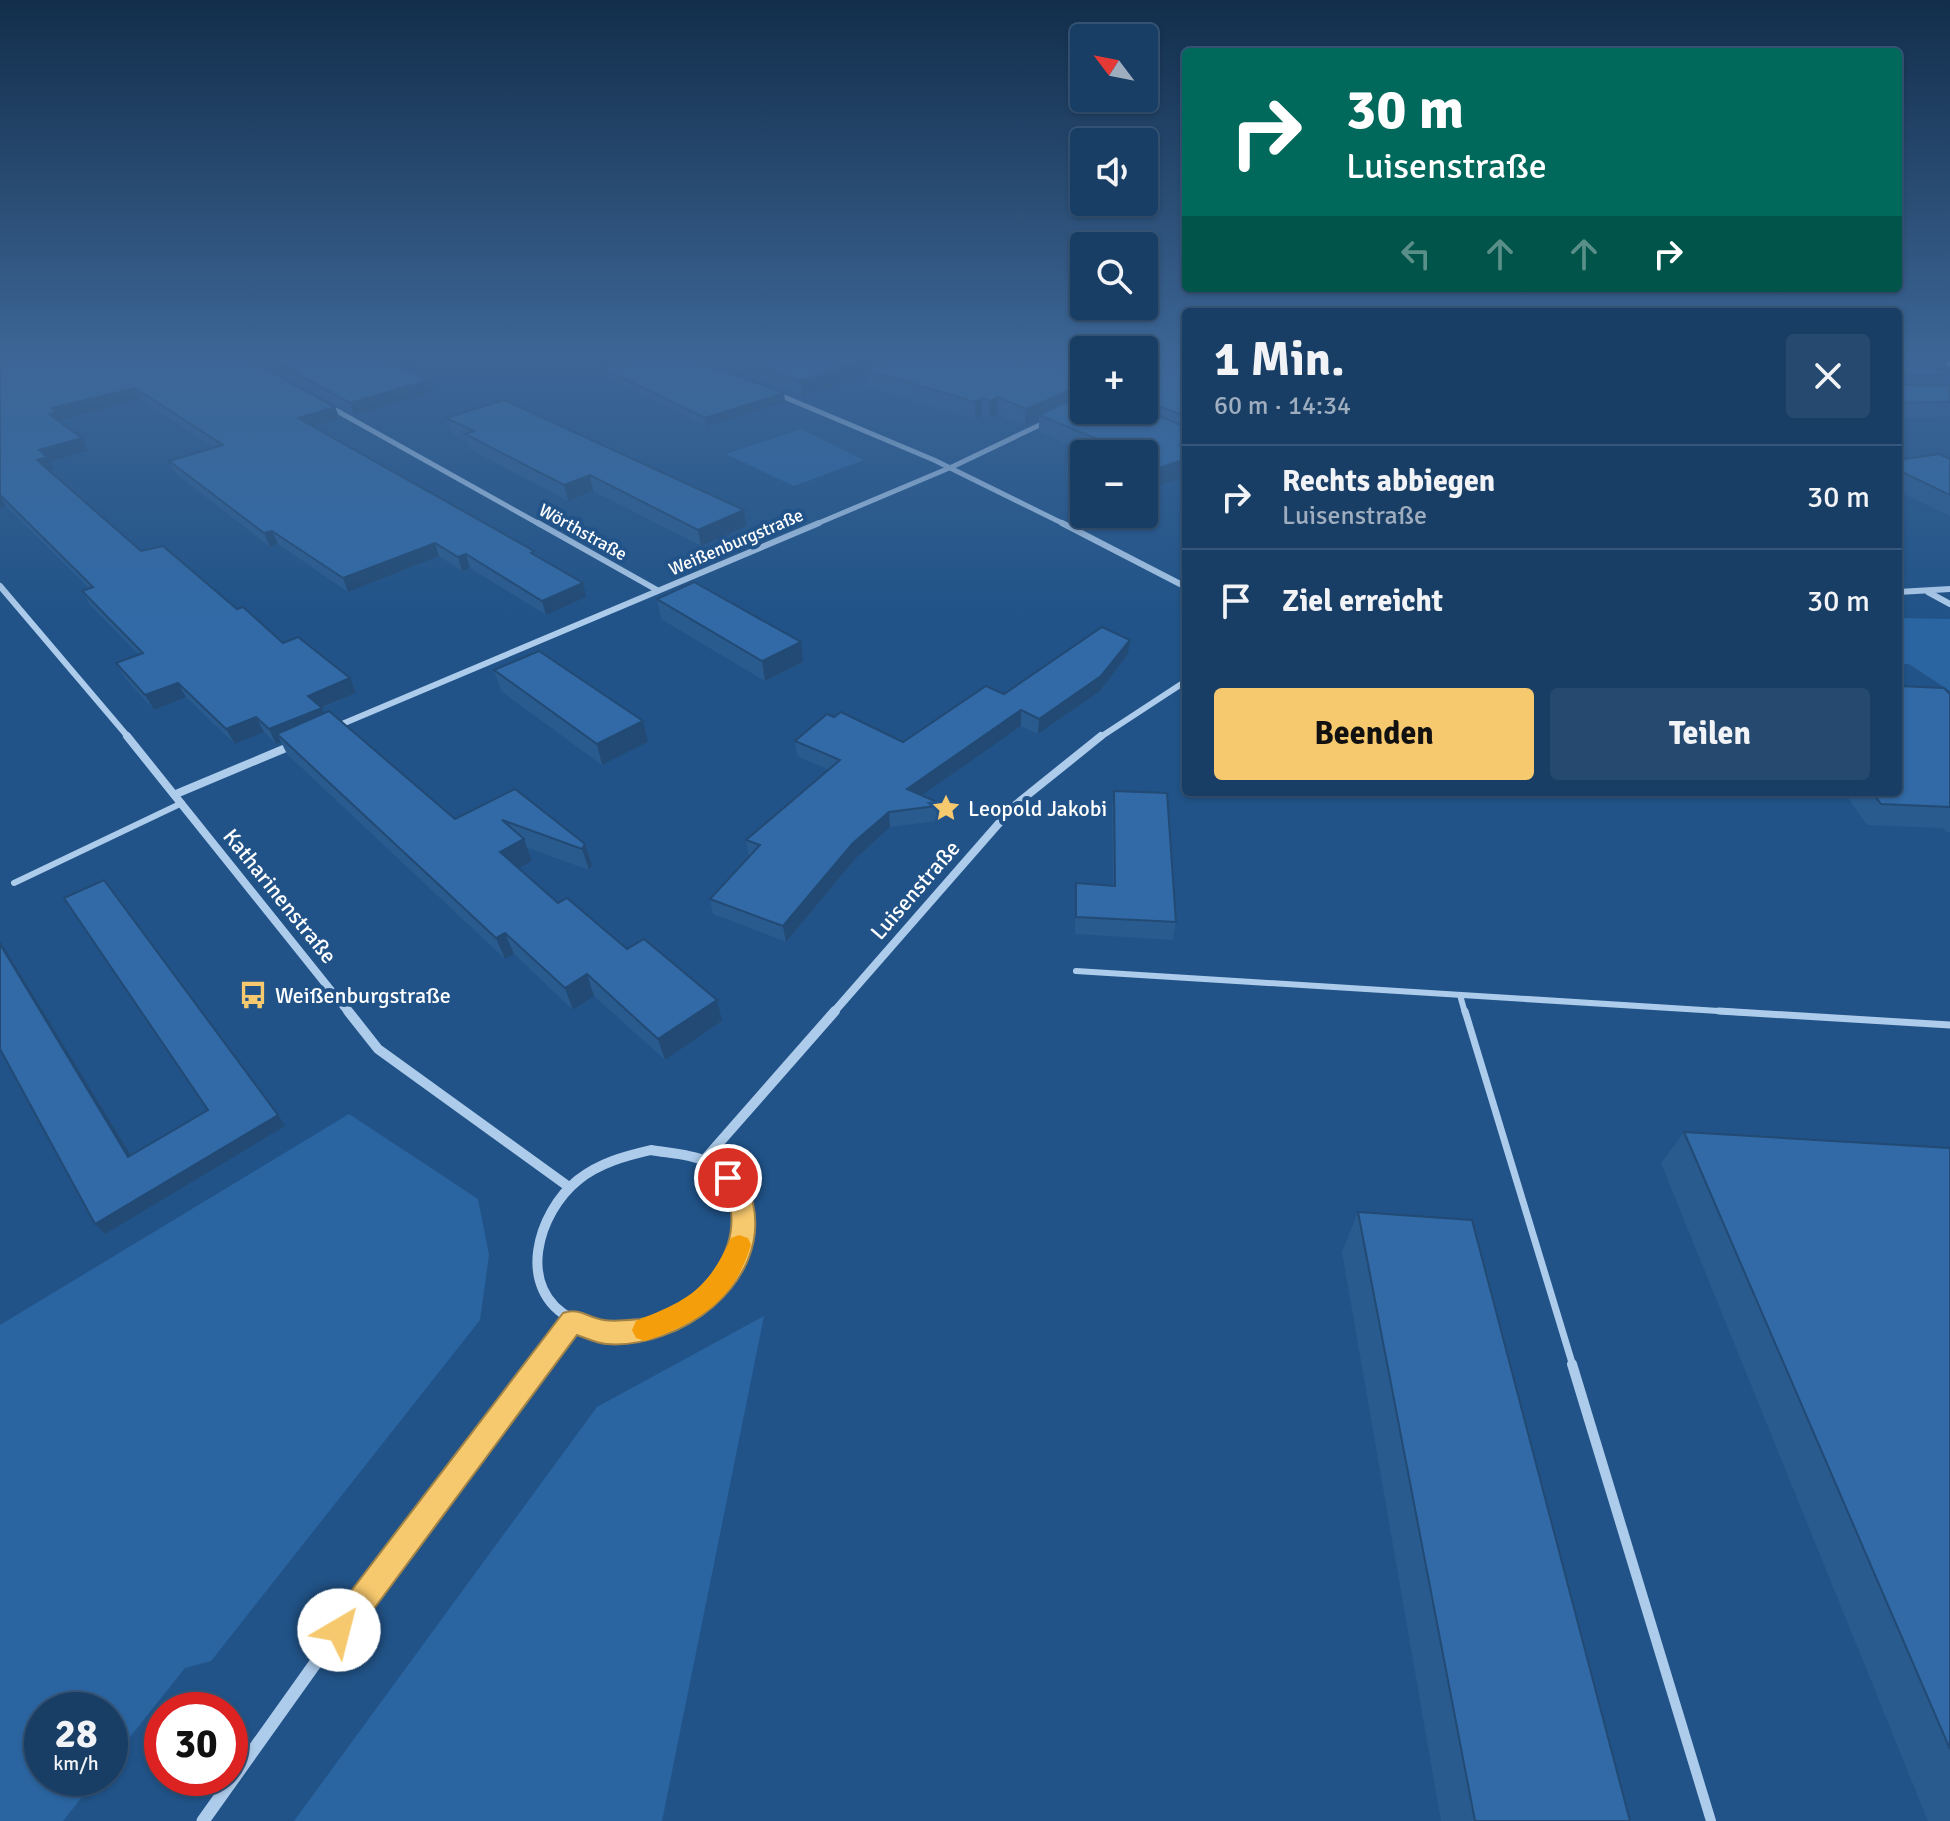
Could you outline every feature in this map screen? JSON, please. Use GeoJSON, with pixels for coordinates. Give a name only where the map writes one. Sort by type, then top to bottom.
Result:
{"type":"FeatureCollection","features":[{"type":"Feature","properties":{"kind":"street","name":"Wörthstraße"},"geometry":{"type":"LineString","coordinates":[[396,444],[657,590]]}},
{"type":"Feature","properties":{"kind":"street"},"geometry":{"type":"LineString","coordinates":[[905,444],[954,466],[1182,585]]}},
{"type":"Feature","properties":{"kind":"street","name":"Weißenburgstraße"},"geometry":{"type":"LineString","coordinates":[[322,732],[1000,444]]}},
{"type":"Feature","properties":{"kind":"street","name":"Katharinenstraße"},"geometry":{"type":"LineString","coordinates":[[0,586],[179,799],[378,1049],[569,1187]]}},
{"type":"Feature","properties":{"kind":"street"},"geometry":{"type":"LineString","coordinates":[[1902,592],[1950,589]]}},
{"type":"Feature","properties":{"kind":"street"},"geometry":{"type":"LineString","coordinates":[[1927,591],[1950,604]]}},
{"type":"Feature","properties":{"kind":"street","name":"Luisenstraße"},"geometry":{"type":"LineString","coordinates":[[705,1159],[1014,806],[1104,734],[1182,684]]}},
{"type":"Feature","properties":{"kind":"street"},"geometry":{"type":"LineString","coordinates":[[179,799],[307,739]]}},
{"type":"Feature","properties":{"kind":"street"},"geometry":{"type":"LineString","coordinates":[[651,1150],[680,1151],[705,1159],[728,1178],[741,1202],[743,1233],[733,1265],[711,1294],[680,1317],[642,1330],[604,1332],[572,1322],[549,1302],[537,1275],[536,1244],[548,1214],[569,1187],[594,1169],[623,1156],[651,1150]]}},
{"type":"Feature","properties":{"kind":"street"},"geometry":{"type":"LineString","coordinates":[[203,1821],[339,1630],[572,1322]]}},
{"type":"Feature","properties":{"kind":"lane"},"geometry":{"type":"LineString","coordinates":[[14,883],[179,799]]}},
{"type":"Feature","properties":{"kind":"lane"},"geometry":{"type":"LineString","coordinates":[[1076,971],[1950,1025]]}},
{"type":"Feature","properties":{"kind":"lane"},"geometry":{"type":"LineString","coordinates":[[1460,995],[1711,1821]]}},
{"type":"Feature","properties":{"kind":"shaded area"},"geometry":{"type":"Polygon","coordinates":[[[756,444],[831,444],[864,460],[794,486],[726,454],[756,444]]]}},
{"type":"Feature","properties":{"kind":"shaded area"},"geometry":{"type":"Polygon","coordinates":[[[1902,618],[1950,619],[1950,691],[1909,664],[1902,664],[1902,618]]]}},
{"type":"Feature","properties":{"kind":"shaded area"},"geometry":{"type":"Polygon","coordinates":[[[349,1114],[478,1199],[489,1255],[480,1320],[211,1661],[185,1668],[166,1692],[144,1692],[144,1719],[128,1739],[128,1692],[24,1692],[24,1796],[83,1796],[63,1821],[0,1821],[0,1325],[349,1114]]]}},
{"type":"Feature","properties":{"kind":"shaded area"},"geometry":{"type":"Polygon","coordinates":[[[764,1316],[662,1821],[294,1821],[597,1407],[764,1316]]]}},
{"type":"Feature","properties":{"kind":"building"},"geometry":{"type":"Polygon","coordinates":[[[0,444],[61,444],[39,450],[47,457],[37,460],[141,551],[163,546],[237,609],[243,607],[283,643],[298,637],[350,678],[308,696],[322,708],[269,729],[256,717],[226,729],[178,683],[145,695],[116,663],[143,653],[82,591],[93,587],[0,495],[0,444]]]}},
{"type":"Feature","properties":{"kind":"building"},"geometry":{"type":"Polygon","coordinates":[[[344,444],[534,551],[531,553],[583,583],[542,601],[466,554],[458,557],[435,543],[343,578],[272,531],[264,533],[169,461],[223,445],[344,444]]]}},
{"type":"Feature","properties":{"kind":"building"},"geometry":{"type":"Polygon","coordinates":[[[484,444],[600,444],[744,510],[698,530],[590,475],[564,485],[484,444]]]}},
{"type":"Feature","properties":{"kind":"building"},"geometry":{"type":"Polygon","coordinates":[[[1158,444],[1182,444],[1182,460],[1158,468],[1158,444]]]}},
{"type":"Feature","properties":{"kind":"building"},"geometry":{"type":"Polygon","coordinates":[[[1939,454],[1950,459],[1950,495],[1902,472],[1902,459],[1939,454]]]}},
{"type":"Feature","properties":{"kind":"building"},"geometry":{"type":"Polygon","coordinates":[[[694,582],[801,642],[762,661],[657,599],[694,582]]]}},
{"type":"Feature","properties":{"kind":"building"},"geometry":{"type":"Polygon","coordinates":[[[1102,627],[1130,640],[1101,676],[1039,719],[1021,710],[907,789],[944,805],[889,812],[853,843],[783,926],[710,899],[760,845],[746,840],[840,760],[795,741],[827,714],[834,717],[841,712],[903,742],[986,686],[1004,694],[1102,627]]]}},
{"type":"Feature","properties":{"kind":"building"},"geometry":{"type":"Polygon","coordinates":[[[539,651],[643,721],[597,744],[494,670],[539,651]]]}},
{"type":"Feature","properties":{"kind":"building"},"geometry":{"type":"Polygon","coordinates":[[[1902,686],[1944,688],[1950,694],[1950,807],[1881,804],[1875,796],[1902,796],[1902,686]]]}},
{"type":"Feature","properties":{"kind":"building"},"geometry":{"type":"Polygon","coordinates":[[[329,711],[455,819],[515,789],[585,844],[582,849],[502,820],[524,839],[500,852],[558,903],[567,898],[627,949],[644,939],[717,1000],[658,1039],[587,974],[565,988],[505,933],[496,938],[277,734],[329,711]]]}},
{"type":"Feature","properties":{"kind":"building"},"geometry":{"type":"Polygon","coordinates":[[[1114,791],[1167,793],[1176,922],[1076,917],[1076,883],[1115,886],[1114,791]]]}},
{"type":"Feature","properties":{"kind":"building"},"geometry":{"type":"Polygon","coordinates":[[[104,880],[278,1115],[95,1224],[0,1049],[0,944],[128,1157],[208,1110],[64,898],[104,880]]]}},
{"type":"Feature","properties":{"kind":"building"},"geometry":{"type":"Polygon","coordinates":[[[1684,1132],[1950,1148],[1950,1749],[1684,1132]]]}},
{"type":"Feature","properties":{"kind":"building"},"geometry":{"type":"Polygon","coordinates":[[[1358,1212],[1472,1220],[1630,1821],[1475,1821],[1358,1212]]]}},
{"type":"Feature","properties":{"kind":"slow traffic"},"geometry":{"type":"LineString","coordinates":[[645,1330],[680,1317],[711,1294],[733,1265],[739,1245]]}},
{"type":"Feature","properties":{"kind":"place","name":"Leopold Jakobi"},"geometry":{"type":"Point","coordinates":[946,808]}},
{"type":"Feature","properties":{"kind":"place","name":"Weißenburgstraße"},"geometry":{"type":"Point","coordinates":[253,995]}},
{"type":"Feature","properties":{"kind":"route"},"geometry":{"type":"LineString","coordinates":[[339,1630],[572,1322],[604,1332],[642,1330],[680,1317],[711,1294],[733,1265],[743,1233],[741,1202],[728,1178]]}}]}
